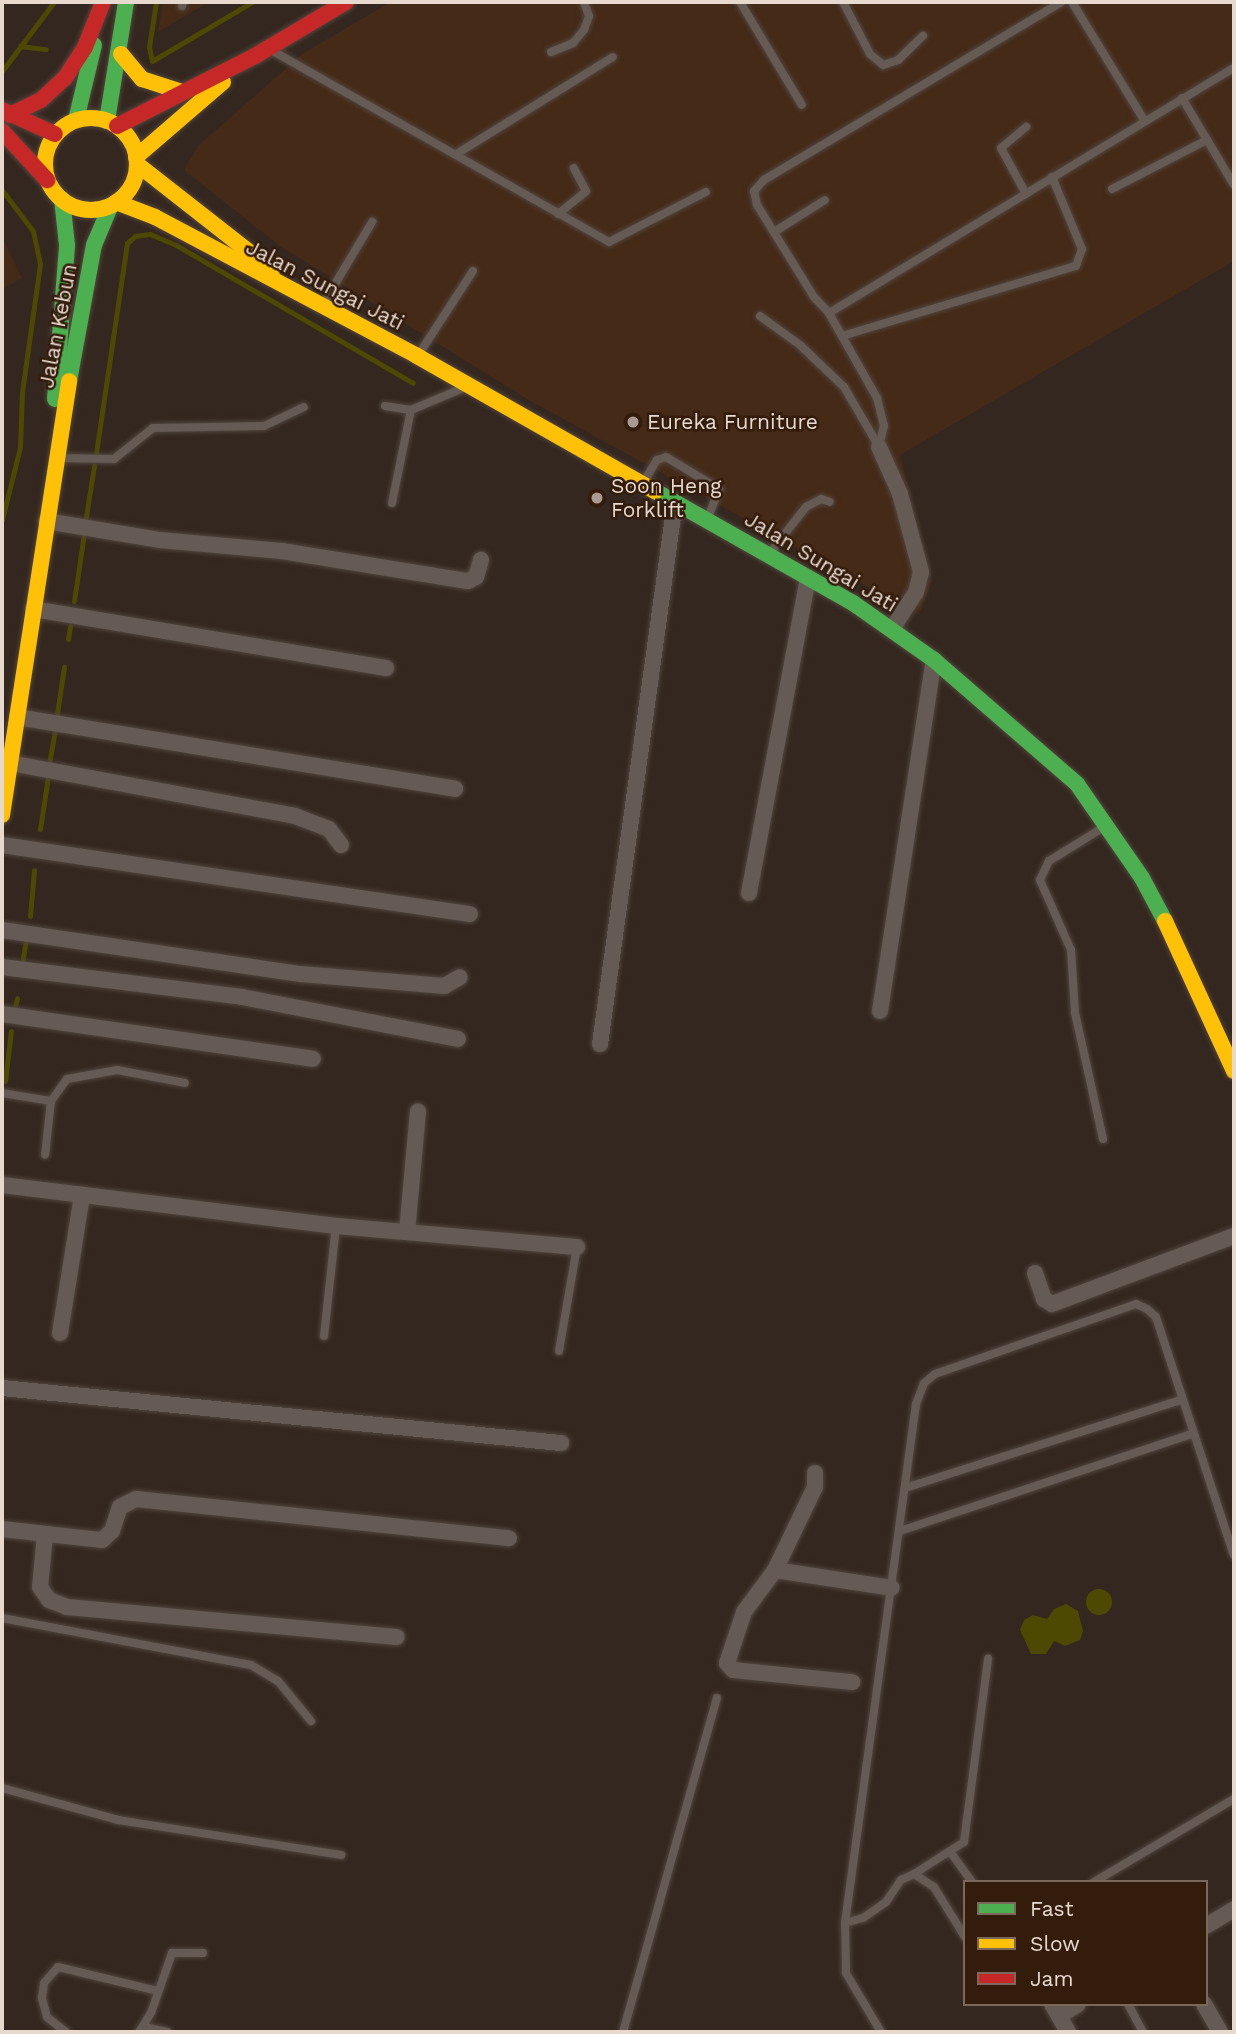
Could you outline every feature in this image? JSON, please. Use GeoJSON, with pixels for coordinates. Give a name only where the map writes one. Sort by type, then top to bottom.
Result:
{"type":"FeatureCollection","features":[{"type":"Feature","properties":{"kind":"main road"},"geometry":{"type":"LineString","coordinates":[[6,112],[41,100],[65,78],[85,47],[104,2]]}},
{"type":"Feature","properties":{"kind":"main road"},"geometry":{"type":"LineString","coordinates":[[76,120],[104,2]]}},
{"type":"Feature","properties":{"kind":"main road"},"geometry":{"type":"LineString","coordinates":[[126,2],[112,124],[137,161],[316,304]]}},
{"type":"Feature","properties":{"kind":"main road"},"geometry":{"type":"LineString","coordinates":[[47,180],[45,156],[55,134],[76,120],[112,124],[262,52],[346,2]]}},
{"type":"Feature","properties":{"kind":"main road"},"geometry":{"type":"LineString","coordinates":[[2,131],[62,200],[94,210],[114,204],[131,186],[137,161],[262,52]]}},
{"type":"Feature","properties":{"kind":"main road"},"geometry":{"type":"LineString","coordinates":[[121,54],[142,79],[180,91]]}},
{"type":"Feature","properties":{"kind":"main road"},"geometry":{"type":"LineString","coordinates":[[6,112],[55,134]]}},
{"type":"Feature","properties":{"kind":"main road","name":"Jalan Kebun"},"geometry":{"type":"LineString","coordinates":[[55,458],[55,360],[67,244],[62,200]]}},
{"type":"Feature","properties":{"kind":"main road","name":"Jalan Sungai Jati"},"geometry":{"type":"LineString","coordinates":[[114,204],[155,217],[417,356],[769,554],[892,629],[934,660],[1045,752],[1077,784],[1107,825],[1184,956],[1234,1071]]}},
{"type":"Feature","properties":{"kind":"main road","name":"Jalan Kebun"},"geometry":{"type":"LineString","coordinates":[[2,815],[55,458],[94,245],[114,204]]}},
{"type":"Feature","properties":{"kind":"street"},"geometry":{"type":"LineString","coordinates":[[879,447],[900,494],[920,572],[916,592],[892,629]]}},
{"type":"Feature","properties":{"kind":"street"},"geometry":{"type":"LineString","coordinates":[[600,1044],[675,502]]}},
{"type":"Feature","properties":{"kind":"street"},"geometry":{"type":"LineString","coordinates":[[46,521],[160,540],[282,551],[468,581],[476,577],[481,560]]}},
{"type":"Feature","properties":{"kind":"street"},"geometry":{"type":"LineString","coordinates":[[749,893],[808,577]]}},
{"type":"Feature","properties":{"kind":"street"},"geometry":{"type":"LineString","coordinates":[[33,609],[386,668]]}},
{"type":"Feature","properties":{"kind":"street"},"geometry":{"type":"LineString","coordinates":[[880,1011],[934,660]]}},
{"type":"Feature","properties":{"kind":"street"},"geometry":{"type":"LineString","coordinates":[[17,717],[455,789]]}},
{"type":"Feature","properties":{"kind":"street"},"geometry":{"type":"LineString","coordinates":[[10,763],[295,816],[329,828],[341,845]]}},
{"type":"Feature","properties":{"kind":"street"},"geometry":{"type":"LineString","coordinates":[[2,845],[470,914]]}},
{"type":"Feature","properties":{"kind":"street"},"geometry":{"type":"LineString","coordinates":[[2,930],[410,985],[444,986],[460,976]]}},
{"type":"Feature","properties":{"kind":"street"},"geometry":{"type":"LineString","coordinates":[[2,967],[242,997],[458,1039]]}},
{"type":"Feature","properties":{"kind":"street"},"geometry":{"type":"LineString","coordinates":[[2,1014],[313,1059]]}},
{"type":"Feature","properties":{"kind":"street"},"geometry":{"type":"LineString","coordinates":[[407,1232],[418,1111]]}},
{"type":"Feature","properties":{"kind":"street"},"geometry":{"type":"LineString","coordinates":[[2,1185],[336,1226],[577,1247]]}},
{"type":"Feature","properties":{"kind":"street"},"geometry":{"type":"LineString","coordinates":[[60,1333],[82,1195]]}},
{"type":"Feature","properties":{"kind":"street"},"geometry":{"type":"LineString","coordinates":[[1035,1273],[1044,1299],[1052,1304],[1234,1236]]}},
{"type":"Feature","properties":{"kind":"street"},"geometry":{"type":"LineString","coordinates":[[2,1388],[561,1443]]}},
{"type":"Feature","properties":{"kind":"street"},"geometry":{"type":"LineString","coordinates":[[815,1474],[816,1487],[775,1570],[744,1612],[727,1663],[733,1670],[852,1682]]}},
{"type":"Feature","properties":{"kind":"street"},"geometry":{"type":"LineString","coordinates":[[2,1529],[102,1540],[112,1531],[120,1507],[136,1499],[509,1538]]}},
{"type":"Feature","properties":{"kind":"street"},"geometry":{"type":"LineString","coordinates":[[45,1535],[40,1587],[50,1600],[67,1607],[397,1637]]}},
{"type":"Feature","properties":{"kind":"street"},"geometry":{"type":"LineString","coordinates":[[775,1570],[892,1588]]}},
{"type":"Feature","properties":{"kind":"street"},"geometry":{"type":"LineString","coordinates":[[1208,1925],[1234,1909]]}},
{"type":"Feature","properties":{"kind":"street"},"geometry":{"type":"LineString","coordinates":[[1205,2006],[1220,2032]]}},
{"type":"Feature","properties":{"kind":"street"},"geometry":{"type":"LineString","coordinates":[[1055,2010],[1068,2032]]}},
{"type":"Feature","properties":{"kind":"lane"},"geometry":{"type":"LineString","coordinates":[[551,52],[573,43],[584,30],[589,16],[584,2]]}},
{"type":"Feature","properties":{"kind":"lane"},"geometry":{"type":"LineString","coordinates":[[740,2],[802,105]]}},
{"type":"Feature","properties":{"kind":"lane"},"geometry":{"type":"LineString","coordinates":[[843,2],[870,54],[883,65],[898,60],[923,36]]}},
{"type":"Feature","properties":{"kind":"lane"},"geometry":{"type":"LineString","coordinates":[[879,447],[882,412],[829,313],[814,297],[774,232],[754,191],[764,180],[1061,2]]}},
{"type":"Feature","properties":{"kind":"lane"},"geometry":{"type":"LineString","coordinates":[[1072,2],[1144,120]]}},
{"type":"Feature","properties":{"kind":"lane"},"geometry":{"type":"LineString","coordinates":[[262,52],[458,153],[609,242],[706,192]]}},
{"type":"Feature","properties":{"kind":"lane"},"geometry":{"type":"LineString","coordinates":[[458,153],[614,57]]}},
{"type":"Feature","properties":{"kind":"lane"},"geometry":{"type":"LineString","coordinates":[[829,313],[1234,68]]}},
{"type":"Feature","properties":{"kind":"lane"},"geometry":{"type":"LineString","coordinates":[[1182,98],[1234,185]]}},
{"type":"Feature","properties":{"kind":"lane"},"geometry":{"type":"LineString","coordinates":[[1026,127],[1001,148],[1026,194]]}},
{"type":"Feature","properties":{"kind":"lane"},"geometry":{"type":"LineString","coordinates":[[1112,189],[1208,140]]}},
{"type":"Feature","properties":{"kind":"lane"},"geometry":{"type":"LineString","coordinates":[[558,214],[586,191],[574,168]]}},
{"type":"Feature","properties":{"kind":"lane"},"geometry":{"type":"LineString","coordinates":[[842,336],[1076,266],[1082,249],[1052,177]]}},
{"type":"Feature","properties":{"kind":"lane"},"geometry":{"type":"LineString","coordinates":[[774,232],[825,200]]}},
{"type":"Feature","properties":{"kind":"lane"},"geometry":{"type":"LineString","coordinates":[[316,304],[372,222]]}},
{"type":"Feature","properties":{"kind":"lane"},"geometry":{"type":"LineString","coordinates":[[417,356],[473,271]]}},
{"type":"Feature","properties":{"kind":"lane"},"geometry":{"type":"LineString","coordinates":[[760,316],[800,345],[844,387],[879,447]]}},
{"type":"Feature","properties":{"kind":"lane"},"geometry":{"type":"LineString","coordinates":[[385,406],[411,410],[469,386]]}},
{"type":"Feature","properties":{"kind":"lane"},"geometry":{"type":"LineString","coordinates":[[55,458],[114,459],[153,428],[264,426],[304,407]]}},
{"type":"Feature","properties":{"kind":"lane"},"geometry":{"type":"LineString","coordinates":[[392,503],[411,410]]}},
{"type":"Feature","properties":{"kind":"lane"},"geometry":{"type":"LineString","coordinates":[[643,483],[657,460],[666,457],[714,484],[720,494],[706,520]]}},
{"type":"Feature","properties":{"kind":"lane"},"geometry":{"type":"LineString","coordinates":[[769,554],[806,507],[821,499],[830,502]]}},
{"type":"Feature","properties":{"kind":"lane"},"geometry":{"type":"LineString","coordinates":[[1103,1139],[1075,1013],[1071,950],[1040,880],[1049,861],[1107,825]]}},
{"type":"Feature","properties":{"kind":"lane"},"geometry":{"type":"LineString","coordinates":[[45,1155],[51,1101],[67,1079],[117,1070],[186,1083]]}},
{"type":"Feature","properties":{"kind":"lane"},"geometry":{"type":"LineString","coordinates":[[2,1093],[51,1101]]}},
{"type":"Feature","properties":{"kind":"lane"},"geometry":{"type":"LineString","coordinates":[[324,1336],[336,1226]]}},
{"type":"Feature","properties":{"kind":"lane"},"geometry":{"type":"LineString","coordinates":[[559,1351],[577,1247]]}},
{"type":"Feature","properties":{"kind":"lane"},"geometry":{"type":"LineString","coordinates":[[881,2032],[846,1973],[845,1923],[916,1404],[924,1382],[935,1374],[1136,1304],[1156,1317],[1180,1401],[1234,1555]]}},
{"type":"Feature","properties":{"kind":"lane"},"geometry":{"type":"LineString","coordinates":[[905,1488],[1180,1401]]}},
{"type":"Feature","properties":{"kind":"lane"},"geometry":{"type":"LineString","coordinates":[[900,1531],[1191,1434]]}},
{"type":"Feature","properties":{"kind":"lane"},"geometry":{"type":"LineString","coordinates":[[2,1618],[251,1665],[278,1681],[311,1721]]}},
{"type":"Feature","properties":{"kind":"lane"},"geometry":{"type":"LineString","coordinates":[[845,1923],[863,1918],[886,1902],[901,1880],[951,1853],[964,1842],[988,1659]]}},
{"type":"Feature","properties":{"kind":"lane"},"geometry":{"type":"LineString","coordinates":[[623,2032],[717,1698]]}},
{"type":"Feature","properties":{"kind":"lane"},"geometry":{"type":"LineString","coordinates":[[2,1788],[118,1819],[341,1855]]}},
{"type":"Feature","properties":{"kind":"lane"},"geometry":{"type":"LineString","coordinates":[[1097,1880],[1234,1799]]}},
{"type":"Feature","properties":{"kind":"lane"},"geometry":{"type":"LineString","coordinates":[[951,1853],[971,1880]]}},
{"type":"Feature","properties":{"kind":"lane"},"geometry":{"type":"LineString","coordinates":[[914,1874],[934,1887],[963,1934]]}},
{"type":"Feature","properties":{"kind":"lane"},"geometry":{"type":"LineString","coordinates":[[167,2032],[141,2030],[172,1953],[202,1952]]}},
{"type":"Feature","properties":{"kind":"lane"},"geometry":{"type":"LineString","coordinates":[[66,2032],[47,2017],[42,1998],[44,1983],[58,1967],[157,1991]]}},
{"type":"Feature","properties":{"kind":"lane"},"geometry":{"type":"LineString","coordinates":[[1129,2006],[1143,2032]]}},
{"type":"Feature","properties":{"kind":"shaded area"},"geometry":{"type":"Polygon","coordinates":[[[163,2],[209,2],[158,32],[163,2]]]}},
{"type":"Feature","properties":{"kind":"shaded area"},"geometry":{"type":"Polygon","coordinates":[[[391,2],[1234,2],[1234,261],[900,455],[932,581],[919,615],[529,400],[280,246],[184,170],[198,146],[305,52],[391,2]]]}},
{"type":"Feature","properties":{"kind":"shaded area"},"geometry":{"type":"Polygon","coordinates":[[[2,237],[22,278],[2,289],[2,237]]]}},
{"type":"Feature","properties":{"kind":"shaded area"},"geometry":{"type":"Polygon","coordinates":[[[1099,1589],[1108,1593],[1112,1602],[1108,1611],[1099,1615],[1090,1611],[1086,1602],[1090,1593],[1099,1589]]]}},
{"type":"Feature","properties":{"kind":"shaded area"},"geometry":{"type":"Polygon","coordinates":[[[1066,1604],[1078,1611],[1083,1631],[1080,1640],[1065,1646],[1054,1641],[1046,1654],[1031,1654],[1020,1630],[1024,1620],[1033,1615],[1047,1619],[1054,1609],[1066,1604]]]}},
{"type":"Feature","properties":{"kind":"waterway"},"geometry":{"type":"LineString","coordinates":[[2,71],[54,2]]}},
{"type":"Feature","properties":{"kind":"waterway"},"geometry":{"type":"LineString","coordinates":[[156,2],[149,47],[152,61],[252,2]]}},
{"type":"Feature","properties":{"kind":"waterway"},"geometry":{"type":"LineString","coordinates":[[20,46],[46,49]]}},
{"type":"Feature","properties":{"kind":"waterway"},"geometry":{"type":"LineString","coordinates":[[2,190],[33,231],[40,264],[22,392],[20,447],[2,520]]}},
{"type":"Feature","properties":{"kind":"waterway"},"geometry":{"type":"LineString","coordinates":[[96,453],[127,243],[135,236],[150,234],[176,245],[413,383]]}},
{"type":"Feature","properties":{"kind":"waterway"},"geometry":{"type":"LineString","coordinates":[[85,523],[94,466]]}},
{"type":"Feature","properties":{"kind":"waterway"},"geometry":{"type":"LineString","coordinates":[[74,601],[84,533]]}},
{"type":"Feature","properties":{"kind":"waterway"},"geometry":{"type":"LineString","coordinates":[[68,639],[70,626]]}},
{"type":"Feature","properties":{"kind":"waterway"},"geometry":{"type":"LineString","coordinates":[[56,720],[64,667]]}},
{"type":"Feature","properties":{"kind":"waterway"},"geometry":{"type":"LineString","coordinates":[[49,764],[55,729]]}},
{"type":"Feature","properties":{"kind":"waterway"},"geometry":{"type":"LineString","coordinates":[[40,829],[48,776]]}},
{"type":"Feature","properties":{"kind":"waterway"},"geometry":{"type":"LineString","coordinates":[[30,916],[34,870]]}},
{"type":"Feature","properties":{"kind":"waterway"},"geometry":{"type":"LineString","coordinates":[[22,963],[26,940]]}},
{"type":"Feature","properties":{"kind":"waterway"},"geometry":{"type":"LineString","coordinates":[[15,1007],[17,998]]}},
{"type":"Feature","properties":{"kind":"waterway"},"geometry":{"type":"LineString","coordinates":[[5,1081],[11,1031]]}},
{"type":"Feature","properties":{"kind":"traffic: fast"},"geometry":{"type":"LineString","coordinates":[[107,121],[126,2]]}},
{"type":"Feature","properties":{"kind":"traffic: fast"},"geometry":{"type":"LineString","coordinates":[[76,120],[94,45]]}},
{"type":"Feature","properties":{"kind":"traffic: fast"},"geometry":{"type":"LineString","coordinates":[[55,399],[67,245],[62,199]]}},
{"type":"Feature","properties":{"kind":"traffic: fast"},"geometry":{"type":"LineString","coordinates":[[69,381],[94,245],[111,205]]}},
{"type":"Feature","properties":{"kind":"traffic: fast"},"geometry":{"type":"LineString","coordinates":[[655,491],[853,603],[934,660],[1077,784],[1142,878],[1165,921]]}},
{"type":"Feature","properties":{"kind":"traffic: slow"},"geometry":{"type":"LineString","coordinates":[[121,54],[142,79],[180,91]]}},
{"type":"Feature","properties":{"kind":"traffic: slow"},"geometry":{"type":"LineString","coordinates":[[136,157],[223,82]]}},
{"type":"Feature","properties":{"kind":"traffic: slow"},"geometry":{"type":"LineString","coordinates":[[91,118],[108,122],[123,132],[133,147],[137,164],[133,181],[123,196],[108,206],[91,210],[74,206],[59,196],[49,181],[45,164],[49,147],[59,132],[74,122],[91,118]]}},
{"type":"Feature","properties":{"kind":"traffic: slow"},"geometry":{"type":"LineString","coordinates":[[137,164],[272,270]]}},
{"type":"Feature","properties":{"kind":"traffic: slow"},"geometry":{"type":"LineString","coordinates":[[116,202],[155,217],[417,356],[655,491]]}},
{"type":"Feature","properties":{"kind":"traffic: slow"},"geometry":{"type":"LineString","coordinates":[[2,815],[69,381]]}},
{"type":"Feature","properties":{"kind":"traffic: slow"},"geometry":{"type":"LineString","coordinates":[[1165,921],[1234,1071]]}},
{"type":"Feature","properties":{"kind":"traffic: jam"},"geometry":{"type":"LineString","coordinates":[[10,115],[41,100],[65,78],[85,47],[103,2]]}},
{"type":"Feature","properties":{"kind":"traffic: jam"},"geometry":{"type":"LineString","coordinates":[[117,126],[255,56],[346,2]]}},
{"type":"Feature","properties":{"kind":"traffic: jam"},"geometry":{"type":"LineString","coordinates":[[2,110],[55,134]]}},
{"type":"Feature","properties":{"kind":"traffic: jam"},"geometry":{"type":"LineString","coordinates":[[2,131],[47,180]]}},
{"type":"Feature","properties":{"kind":"place","name":"Eureka Furniture"},"geometry":{"type":"Point","coordinates":[633,422]}},
{"type":"Feature","properties":{"kind":"place","name":"Soon Heng Forklift"},"geometry":{"type":"Point","coordinates":[597,498]}}]}
